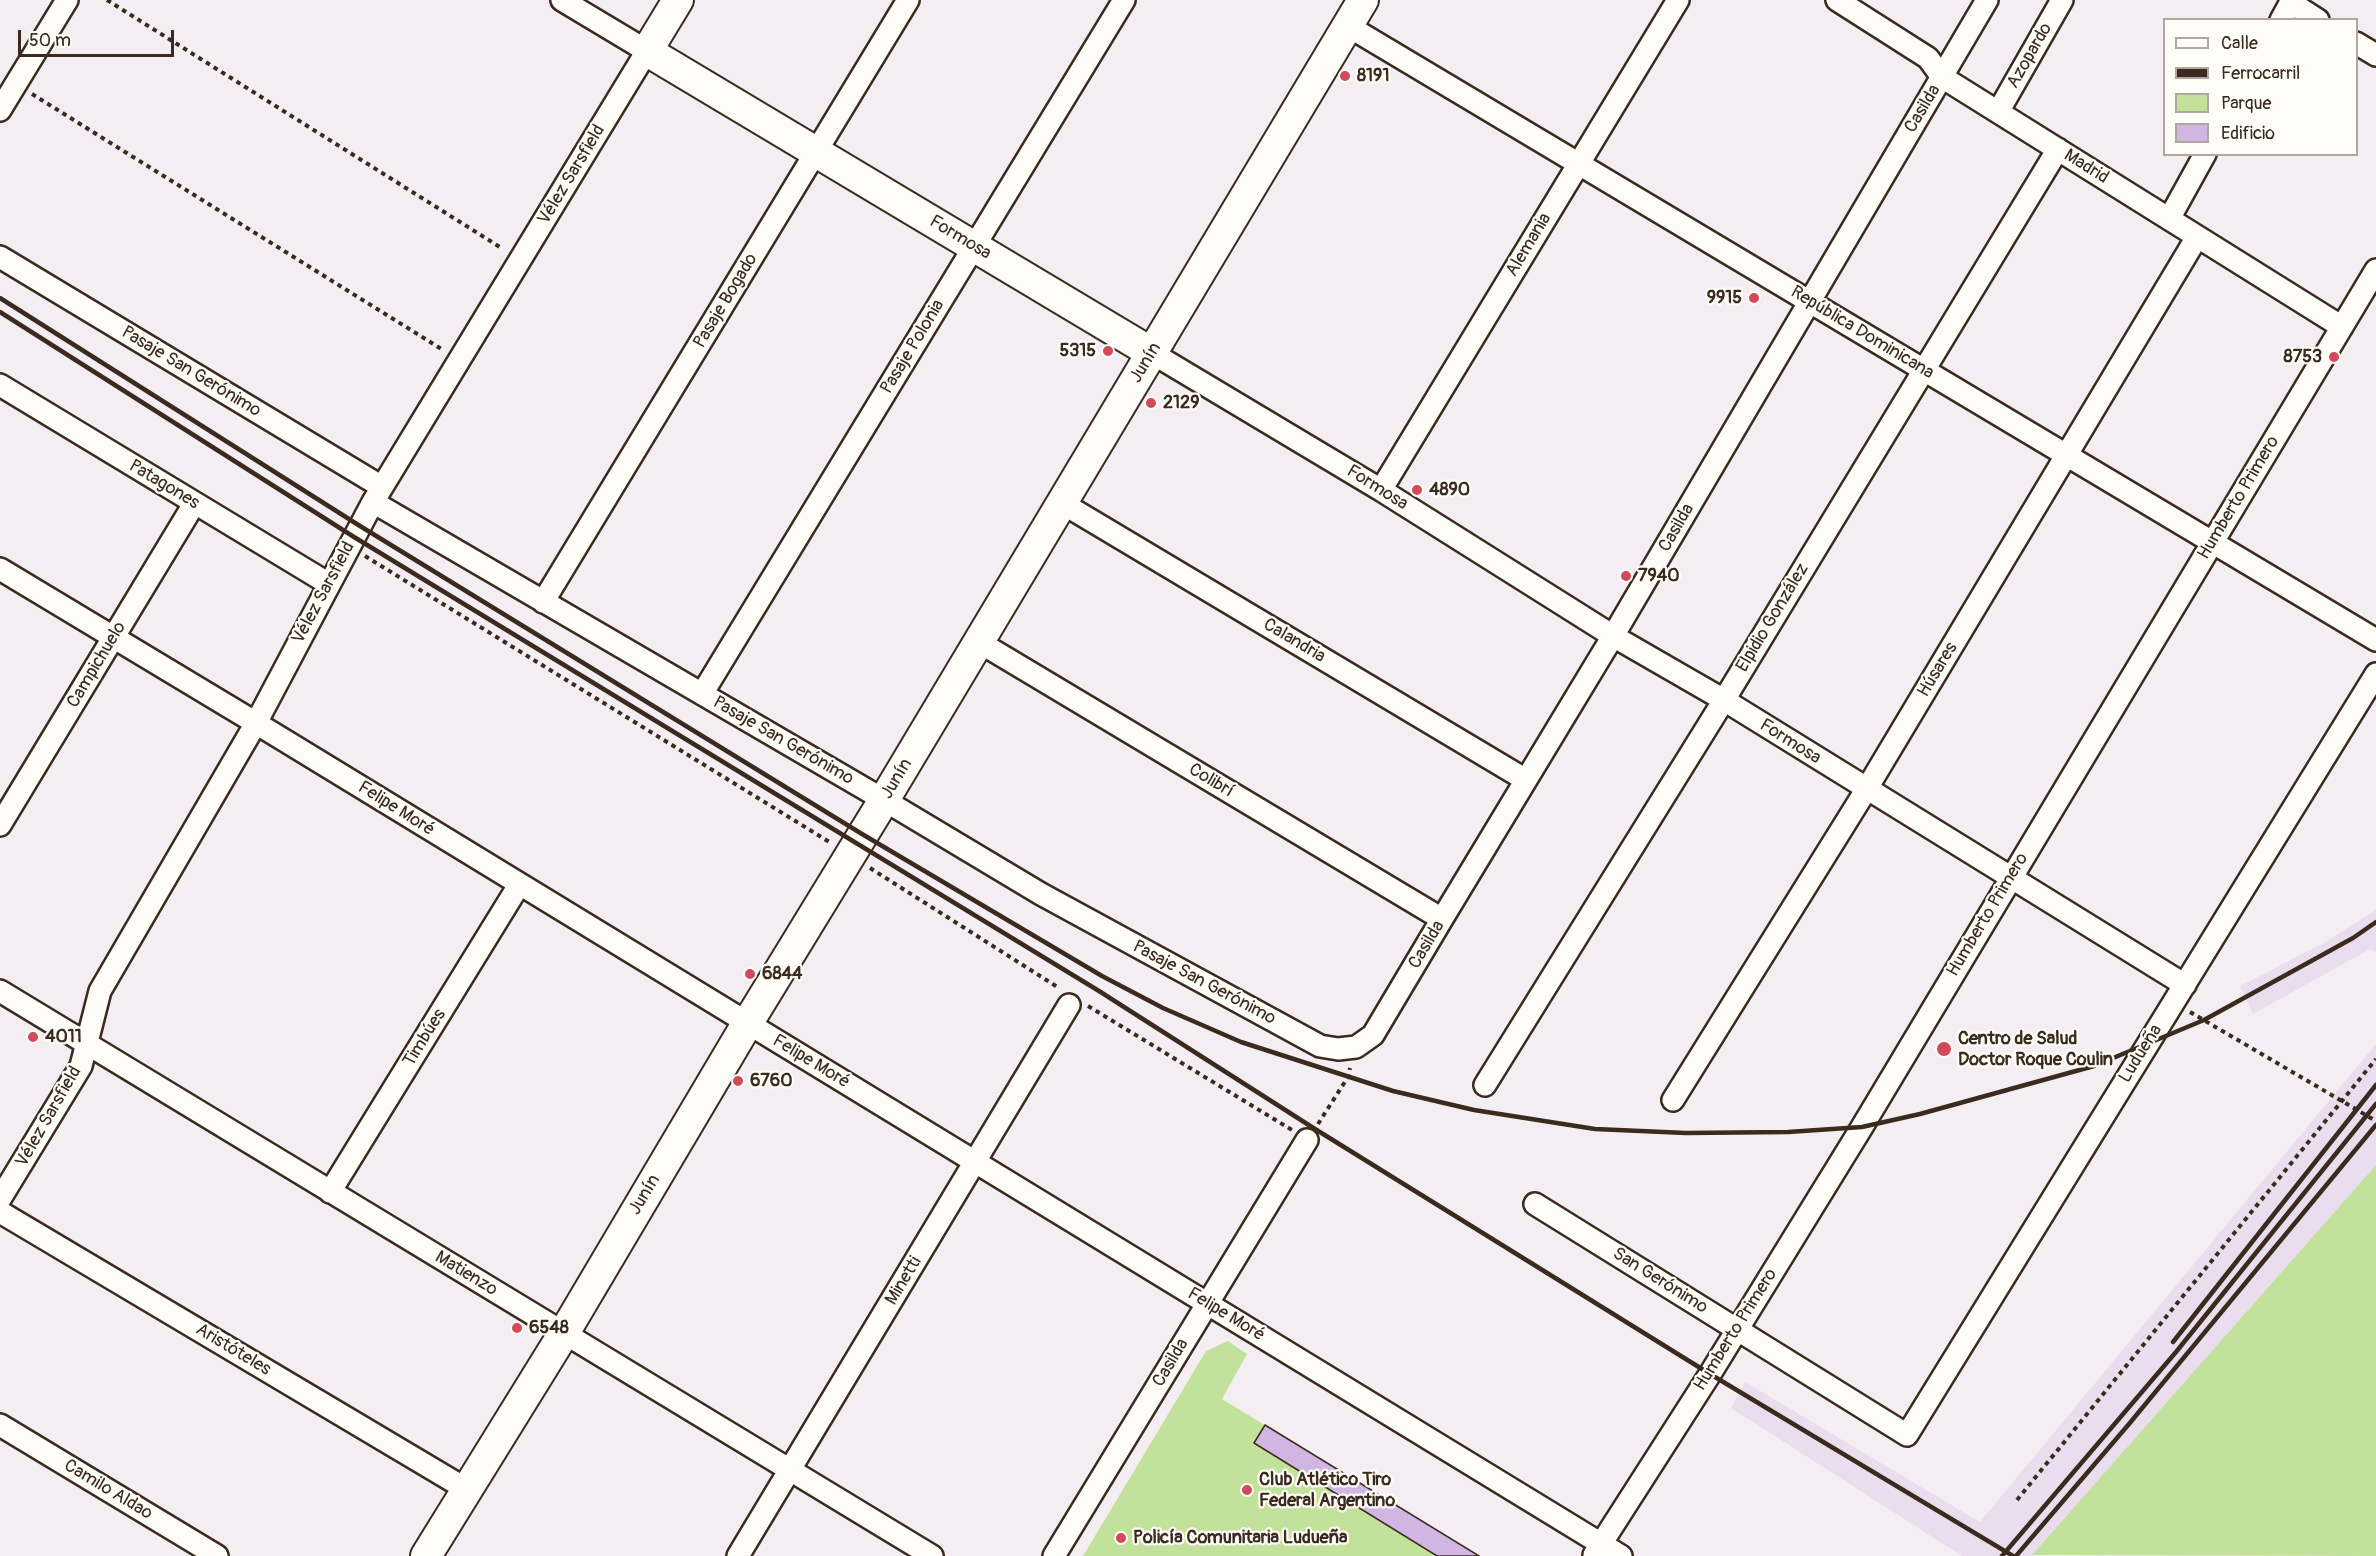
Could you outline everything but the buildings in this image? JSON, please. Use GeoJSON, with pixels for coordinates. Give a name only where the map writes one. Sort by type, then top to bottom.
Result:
{"type":"FeatureCollection","features":[{"type":"Feature","properties":{"kind":"main road","name":"Vélez Sarsfield"},"geometry":{"type":"LineString","coordinates":[[647,51],[678,0]]}},
{"type":"Feature","properties":{"kind":"main road","name":"Junín"},"geometry":{"type":"LineString","coordinates":[[426,1556],[564,1333],[747,1024],[885,800],[1363,0]]}},
{"type":"Feature","properties":{"kind":"main road","name":"Formosa"},"geometry":{"type":"LineString","coordinates":[[647,51],[1152,353]]}},
{"type":"Feature","properties":{"kind":"street"},"geometry":{"type":"LineString","coordinates":[[0,110],[67,0]]}},
{"type":"Feature","properties":{"kind":"street","name":"Formosa"},"geometry":{"type":"LineString","coordinates":[[562,0],[647,51]]}},
{"type":"Feature","properties":{"kind":"street","name":"Pasaje Bogado"},"geometry":{"type":"LineString","coordinates":[[543,602],[908,0]]}},
{"type":"Feature","properties":{"kind":"street","name":"Pasaje Polonia"},"geometry":{"type":"LineString","coordinates":[[702,694],[1124,0]]}},
{"type":"Feature","properties":{"kind":"street","name":"Alemania"},"geometry":{"type":"LineString","coordinates":[[1381,490],[1678,0]]}},
{"type":"Feature","properties":{"kind":"street","name":"Madrid"},"geometry":{"type":"LineString","coordinates":[[1837,0],[1928,58],[1942,77],[2342,327]]}},
{"type":"Feature","properties":{"kind":"street","name":"Casilda"},"geometry":{"type":"LineString","coordinates":[[1356,1047],[1373,1035],[1613,636],[1988,0]]}},
{"type":"Feature","properties":{"kind":"street","name":"Azopardo"},"geometry":{"type":"LineString","coordinates":[[1998,112],[2062,0]]}},
{"type":"Feature","properties":{"kind":"street"},"geometry":{"type":"LineString","coordinates":[[2287,7],[2313,18]]}},
{"type":"Feature","properties":{"kind":"street","name":"República Dominicana"},"geometry":{"type":"LineString","coordinates":[[1348,26],[2376,640]]}},
{"type":"Feature","properties":{"kind":"street"},"geometry":{"type":"LineString","coordinates":[[2358,44],[2376,55]]}},
{"type":"Feature","properties":{"kind":"street","name":"Vélez Sarsfield"},"geometry":{"type":"LineString","coordinates":[[0,1199],[81,1066],[100,991],[256,723],[377,495],[647,51]]}},
{"type":"Feature","properties":{"kind":"street","name":"Elpidio González"},"geometry":{"type":"LineString","coordinates":[[1485,1085],[1724,700],[2058,149]]}},
{"type":"Feature","properties":{"kind":"street"},"geometry":{"type":"LineString","coordinates":[[2169,219],[2204,156]]}},
{"type":"Feature","properties":{"kind":"street","name":"Húsares"},"geometry":{"type":"LineString","coordinates":[[1673,1100],[1866,790],[2197,237]]}},
{"type":"Feature","properties":{"kind":"street","name":"Pasaje San Gerónimo"},"geometry":{"type":"LineString","coordinates":[[0,257],[543,602],[885,800],[1041,894],[1320,1046],[1338,1049],[1356,1047]]}},
{"type":"Feature","properties":{"kind":"street","name":"Humberto Primero"},"geometry":{"type":"LineString","coordinates":[[1598,1550],[1710,1374],[1862,1127],[2376,270]]}},
{"type":"Feature","properties":{"kind":"street","name":"Formosa"},"geometry":{"type":"LineString","coordinates":[[1152,353],[1381,490],[1613,636],[1724,700],[1866,790],[2011,876],[2179,994]]}},
{"type":"Feature","properties":{"kind":"street","name":"Patagones"},"geometry":{"type":"LineString","coordinates":[[0,385],[329,584]]}},
{"type":"Feature","properties":{"kind":"street","name":"Calandria"},"geometry":{"type":"LineString","coordinates":[[1062,503],[1526,780]]}},
{"type":"Feature","properties":{"kind":"street","name":"Campichuelo"},"geometry":{"type":"LineString","coordinates":[[0,825],[194,504]]}},
{"type":"Feature","properties":{"kind":"street","name":"Felipe Moré"},"geometry":{"type":"LineString","coordinates":[[0,569],[1207,1304],[1598,1550],[1621,1556]]}},
{"type":"Feature","properties":{"kind":"street","name":"Colibrí"},"geometry":{"type":"LineString","coordinates":[[979,642],[1443,919]]}},
{"type":"Feature","properties":{"kind":"street","name":"Ludueña"},"geometry":{"type":"LineString","coordinates":[[1907,1435],[2376,674]]}},
{"type":"Feature","properties":{"kind":"street","name":"Timbúes"},"geometry":{"type":"LineString","coordinates":[[330,1192],[519,885]]}},
{"type":"Feature","properties":{"kind":"street","name":"Matienzo"},"geometry":{"type":"LineString","coordinates":[[0,991],[932,1556]]}},
{"type":"Feature","properties":{"kind":"street","name":"Minetti"},"geometry":{"type":"LineString","coordinates":[[738,1556],[1069,1005]]}},
{"type":"Feature","properties":{"kind":"street","name":"Casilda"},"geometry":{"type":"LineString","coordinates":[[1054,1556],[1307,1140]]}},
{"type":"Feature","properties":{"kind":"street","name":"San Gerónimo"},"geometry":{"type":"LineString","coordinates":[[1535,1204],[1907,1435]]}},
{"type":"Feature","properties":{"kind":"street","name":"Aristóteles"},"geometry":{"type":"LineString","coordinates":[[0,1212],[466,1489]]}},
{"type":"Feature","properties":{"kind":"street","name":"Camilo Aldao"},"geometry":{"type":"LineString","coordinates":[[0,1425],[216,1556]]}},
{"type":"Feature","properties":{"kind":"path"},"geometry":{"type":"LineString","coordinates":[[107,0],[521,260]]}},
{"type":"Feature","properties":{"kind":"path"},"geometry":{"type":"LineString","coordinates":[[16,84],[460,360]]}},
{"type":"Feature","properties":{"kind":"path"},"geometry":{"type":"LineString","coordinates":[[2179,994],[2376,1121]]}},
{"type":"Feature","properties":{"kind":"path"},"geometry":{"type":"LineString","coordinates":[[1307,1140],[1348,1077],[1356,1047]]}},
{"type":"Feature","properties":{"kind":"path"},"geometry":{"type":"LineString","coordinates":[[2017,1500],[2376,1059]]}},
{"type":"Feature","properties":{"kind":"shaded area"},"geometry":{"type":"Polygon","coordinates":[[[2376,910],[2376,952],[2370,949],[2253,1014],[2240,986],[2322,944],[2376,910]]]}},
{"type":"Feature","properties":{"kind":"shaded area"},"geometry":{"type":"Polygon","coordinates":[[[2376,1044],[2376,1165],[2033,1554],[2034,1556],[1962,1556],[1731,1408],[1745,1382],[1980,1522],[2376,1044]]]}},
{"type":"Feature","properties":{"kind":"green space"},"geometry":{"type":"Polygon","coordinates":[[[2376,1165],[2376,1556],[2032,1555],[2376,1165]]]}},
{"type":"Feature","properties":{"kind":"green space","name":"Club Atlético Tiro Federal Argentino"},"geometry":{"type":"Polygon","coordinates":[[[1228,1341],[1247,1354],[1222,1399],[1479,1556],[1083,1556],[1206,1351],[1228,1341]]]}},
{"type":"Feature","properties":{"kind":"railway"},"geometry":{"type":"LineString","coordinates":[[0,298],[360,526],[862,834],[1102,976],[1163,1008],[1241,1042],[1393,1091],[1474,1110],[1595,1129],[1686,1133],[1788,1132],[1862,1127],[1920,1114],[2094,1066],[2204,1020],[2353,938],[2376,922]]}},
{"type":"Feature","properties":{"kind":"railway"},"geometry":{"type":"LineString","coordinates":[[0,312],[354,537],[1099,991],[1315,1129],[1710,1374],[2013,1556]]}},
{"type":"Feature","properties":{"kind":"railway"},"geometry":{"type":"LineString","coordinates":[[2173,1342],[2376,1085]]}},
{"type":"Feature","properties":{"kind":"railway"},"geometry":{"type":"LineString","coordinates":[[2002,1556],[2176,1352],[2376,1104]]}},
{"type":"Feature","properties":{"kind":"railway"},"geometry":{"type":"LineString","coordinates":[[2016,1556],[2129,1424],[2376,1125]]}},
{"type":"Feature","properties":{"kind":"place","name":"8191"},"geometry":{"type":"Point","coordinates":[1345,76]}},
{"type":"Feature","properties":{"kind":"place","name":"9915"},"geometry":{"type":"Point","coordinates":[1754,298]}},
{"type":"Feature","properties":{"kind":"place","name":"5315"},"geometry":{"type":"Point","coordinates":[1108,351]}},
{"type":"Feature","properties":{"kind":"place","name":"8753"},"geometry":{"type":"Point","coordinates":[2334,357]}},
{"type":"Feature","properties":{"kind":"place","name":"2129"},"geometry":{"type":"Point","coordinates":[1151,403]}},
{"type":"Feature","properties":{"kind":"place","name":"4890"},"geometry":{"type":"Point","coordinates":[1417,490]}},
{"type":"Feature","properties":{"kind":"place","name":"7940"},"geometry":{"type":"Point","coordinates":[1626,576]}},
{"type":"Feature","properties":{"kind":"place","name":"6844"},"geometry":{"type":"Point","coordinates":[750,974]}},
{"type":"Feature","properties":{"kind":"place","name":"4011"},"geometry":{"type":"Point","coordinates":[33,1037]}},
{"type":"Feature","properties":{"kind":"place","name":"Centro de Salud Doctor Roque Coulin"},"geometry":{"type":"Point","coordinates":[1944,1049]}},
{"type":"Feature","properties":{"kind":"place","name":"6760"},"geometry":{"type":"Point","coordinates":[738,1081]}},
{"type":"Feature","properties":{"kind":"place","name":"6548"},"geometry":{"type":"Point","coordinates":[517,1328]}},
{"type":"Feature","properties":{"kind":"place","name":"Club Atlético Tiro Federal Argentino"},"geometry":{"type":"Point","coordinates":[1247,1490]}},
{"type":"Feature","properties":{"kind":"place","name":"Policía Comunitaria Ludueña"},"geometry":{"type":"Point","coordinates":[1121,1538]}}]}
